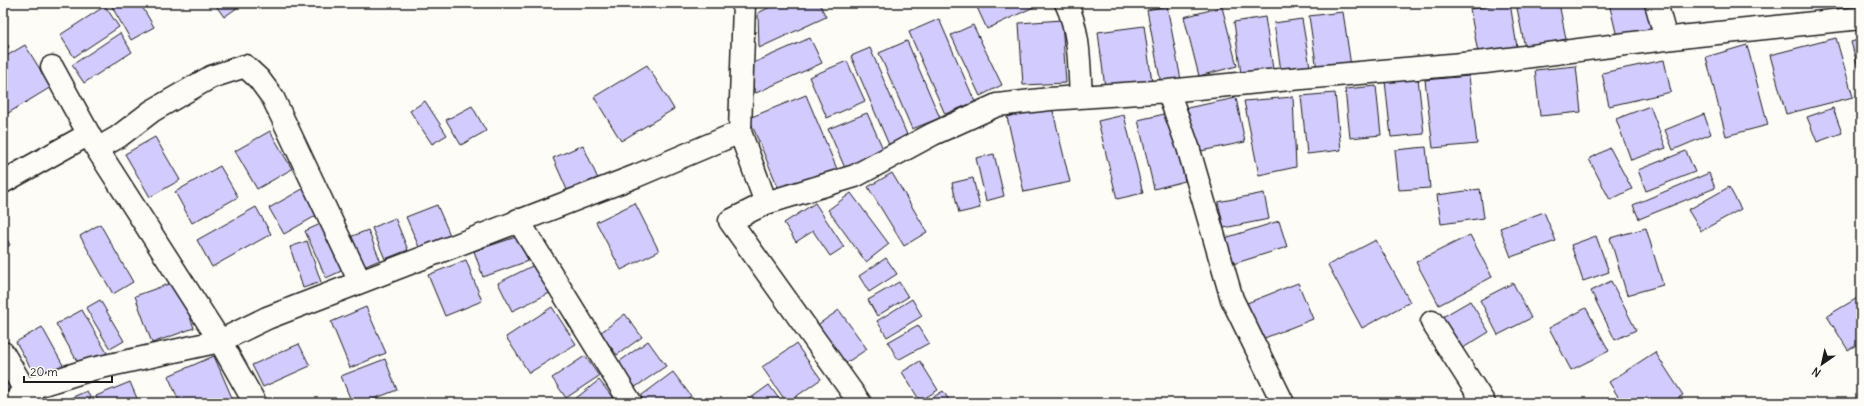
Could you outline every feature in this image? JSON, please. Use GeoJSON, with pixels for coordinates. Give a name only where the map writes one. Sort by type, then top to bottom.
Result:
{"type":"FeatureCollection","features":[{"type":"Feature","properties":{"kind":"street"},"geometry":{"type":"LineString","coordinates":[[744,3],[740,132],[766,203]]}},
{"type":"Feature","properties":{"kind":"street"},"geometry":{"type":"LineString","coordinates":[[1066,3],[1074,19],[1077,37],[1081,97]]}},
{"type":"Feature","properties":{"kind":"street"},"geometry":{"type":"LineString","coordinates":[[1656,3],[1666,39]]}},
{"type":"Feature","properties":{"kind":"street"},"geometry":{"type":"LineString","coordinates":[[860,403],[730,221],[766,203],[855,176],[933,134],[998,105],[1485,62],[1666,39],[1861,18]]}},
{"type":"Feature","properties":{"kind":"street"},"geometry":{"type":"LineString","coordinates":[[3,182],[93,142],[118,137],[152,111],[211,77],[245,66],[260,80],[273,98],[360,282]]}},
{"type":"Feature","properties":{"kind":"street"},"geometry":{"type":"LineString","coordinates":[[52,67],[93,142],[220,341],[255,403]]}},
{"type":"Feature","properties":{"kind":"street"},"geometry":{"type":"LineString","coordinates":[[1168,91],[1188,147],[1232,299],[1283,403]]}},
{"type":"Feature","properties":{"kind":"street"},"geometry":{"type":"LineString","coordinates":[[3,353],[23,399],[92,369],[220,341],[267,318],[518,220],[636,176],[740,132]]}},
{"type":"Feature","properties":{"kind":"street"},"geometry":{"type":"LineString","coordinates":[[518,220],[631,403]]}},
{"type":"Feature","properties":{"kind":"street"},"geometry":{"type":"LineString","coordinates":[[1432,322],[1484,403]]}},
{"type":"Feature","properties":{"kind":"building"},"geometry":{"type":"Polygon","coordinates":[[[119,3],[140,3],[154,27],[131,40],[112,7],[119,3]]]}},
{"type":"Feature","properties":{"kind":"building"},"geometry":{"type":"Polygon","coordinates":[[[214,3],[244,3],[224,17],[214,3]]]}},
{"type":"Feature","properties":{"kind":"building"},"geometry":{"type":"Polygon","coordinates":[[[778,3],[819,3],[826,17],[759,48],[758,13],[778,3]]]}},
{"type":"Feature","properties":{"kind":"building"},"geometry":{"type":"Polygon","coordinates":[[[975,3],[1042,3],[987,29],[975,3]]]}},
{"type":"Feature","properties":{"kind":"building"},"geometry":{"type":"Polygon","coordinates":[[[1510,3],[1517,47],[1478,53],[1470,9],[1510,3]]]}},
{"type":"Feature","properties":{"kind":"building"},"geometry":{"type":"Polygon","coordinates":[[[1516,3],[1559,3],[1566,39],[1525,48],[1516,3]]]}},
{"type":"Feature","properties":{"kind":"building"},"geometry":{"type":"Polygon","coordinates":[[[1609,3],[1645,3],[1651,29],[1617,37],[1609,3]]]}},
{"type":"Feature","properties":{"kind":"building"},"geometry":{"type":"Polygon","coordinates":[[[105,6],[119,27],[74,57],[60,35],[105,6]]]}},
{"type":"Feature","properties":{"kind":"building"},"geometry":{"type":"Polygon","coordinates":[[[1167,6],[1181,80],[1161,84],[1147,10],[1167,6]]]}},
{"type":"Feature","properties":{"kind":"building"},"geometry":{"type":"Polygon","coordinates":[[[1222,7],[1237,66],[1199,76],[1184,17],[1222,7]]]}},
{"type":"Feature","properties":{"kind":"building"},"geometry":{"type":"Polygon","coordinates":[[[1343,12],[1351,66],[1317,70],[1309,16],[1343,12]]]}},
{"type":"Feature","properties":{"kind":"building"},"geometry":{"type":"Polygon","coordinates":[[[1265,17],[1273,69],[1241,74],[1234,22],[1265,17]]]}},
{"type":"Feature","properties":{"kind":"building"},"geometry":{"type":"Polygon","coordinates":[[[939,19],[975,102],[945,114],[909,32],[939,19]]]}},
{"type":"Feature","properties":{"kind":"building"},"geometry":{"type":"Polygon","coordinates":[[[1302,19],[1310,67],[1281,71],[1274,23],[1302,19]]]}},
{"type":"Feature","properties":{"kind":"building"},"geometry":{"type":"Polygon","coordinates":[[[1062,20],[1066,83],[1023,85],[1019,23],[1062,20]]]}},
{"type":"Feature","properties":{"kind":"building"},"geometry":{"type":"Polygon","coordinates":[[[973,25],[1002,85],[980,96],[951,35],[973,25]]]}},
{"type":"Feature","properties":{"kind":"building"},"geometry":{"type":"Polygon","coordinates":[[[1144,26],[1152,82],[1105,88],[1098,32],[1144,26]]]}},
{"type":"Feature","properties":{"kind":"building"},"geometry":{"type":"Polygon","coordinates":[[[120,33],[132,52],[84,83],[72,65],[120,33]]]}},
{"type":"Feature","properties":{"kind":"building"},"geometry":{"type":"Polygon","coordinates":[[[3,38],[9,47],[3,51],[3,38]]]}},
{"type":"Feature","properties":{"kind":"building"},"geometry":{"type":"Polygon","coordinates":[[[810,38],[822,63],[756,93],[744,67],[810,38]]]}},
{"type":"Feature","properties":{"kind":"building"},"geometry":{"type":"Polygon","coordinates":[[[1836,38],[1853,97],[1786,114],[1770,55],[1836,38]]]}},
{"type":"Feature","properties":{"kind":"building"},"geometry":{"type":"Polygon","coordinates":[[[1861,39],[1861,78],[1851,42],[1861,39]]]}},
{"type":"Feature","properties":{"kind":"building"},"geometry":{"type":"Polygon","coordinates":[[[907,41],[940,118],[912,129],[879,53],[907,41]]]}},
{"type":"Feature","properties":{"kind":"building"},"geometry":{"type":"Polygon","coordinates":[[[25,45],[51,87],[5,115],[3,112],[3,58],[25,45]]]}},
{"type":"Feature","properties":{"kind":"building"},"geometry":{"type":"Polygon","coordinates":[[[1747,45],[1768,125],[1726,136],[1706,57],[1747,45]]]}},
{"type":"Feature","properties":{"kind":"building"},"geometry":{"type":"Polygon","coordinates":[[[870,48],[908,137],[889,145],[851,56],[870,48]]]}},
{"type":"Feature","properties":{"kind":"building"},"geometry":{"type":"Polygon","coordinates":[[[1664,60],[1671,92],[1609,106],[1602,73],[1664,60]]]}},
{"type":"Feature","properties":{"kind":"building"},"geometry":{"type":"Polygon","coordinates":[[[847,61],[865,101],[827,118],[809,77],[847,61]]]}},
{"type":"Feature","properties":{"kind":"building"},"geometry":{"type":"Polygon","coordinates":[[[647,65],[674,109],[621,141],[594,97],[647,65]]]}},
{"type":"Feature","properties":{"kind":"building"},"geometry":{"type":"Polygon","coordinates":[[[1576,66],[1581,112],[1540,116],[1535,70],[1576,66]]]}},
{"type":"Feature","properties":{"kind":"building"},"geometry":{"type":"Polygon","coordinates":[[[1469,76],[1477,144],[1433,148],[1425,80],[1469,76]]]}},
{"type":"Feature","properties":{"kind":"building"},"geometry":{"type":"Polygon","coordinates":[[[1418,78],[1424,134],[1391,137],[1385,81],[1418,78]]]}},
{"type":"Feature","properties":{"kind":"building"},"geometry":{"type":"Polygon","coordinates":[[[1376,86],[1381,135],[1350,138],[1345,89],[1376,86]]]}},
{"type":"Feature","properties":{"kind":"building"},"geometry":{"type":"Polygon","coordinates":[[[1335,93],[1341,150],[1307,154],[1301,96],[1335,93]]]}},
{"type":"Feature","properties":{"kind":"building"},"geometry":{"type":"Polygon","coordinates":[[[806,95],[837,169],[780,192],[749,118],[806,95]]]}},
{"type":"Feature","properties":{"kind":"building"},"geometry":{"type":"Polygon","coordinates":[[[1293,97],[1296,167],[1259,175],[1244,101],[1293,97]]]}},
{"type":"Feature","properties":{"kind":"building"},"geometry":{"type":"Polygon","coordinates":[[[1236,98],[1245,142],[1196,152],[1187,108],[1236,98]]]}},
{"type":"Feature","properties":{"kind":"building"},"geometry":{"type":"Polygon","coordinates":[[[425,101],[447,135],[432,144],[410,111],[425,101]]]}},
{"type":"Feature","properties":{"kind":"building"},"geometry":{"type":"Polygon","coordinates":[[[472,106],[486,131],[461,145],[446,120],[472,106]]]}},
{"type":"Feature","properties":{"kind":"building"},"geometry":{"type":"Polygon","coordinates":[[[1650,106],[1666,148],[1631,160],[1616,119],[1650,106]]]}},
{"type":"Feature","properties":{"kind":"building"},"geometry":{"type":"Polygon","coordinates":[[[1052,107],[1070,182],[1024,192],[1007,117],[1052,107]]]}},
{"type":"Feature","properties":{"kind":"building"},"geometry":{"type":"Polygon","coordinates":[[[1833,108],[1842,133],[1817,142],[1807,117],[1833,108]]]}},
{"type":"Feature","properties":{"kind":"building"},"geometry":{"type":"Polygon","coordinates":[[[867,113],[884,151],[845,168],[828,129],[867,113]]]}},
{"type":"Feature","properties":{"kind":"building"},"geometry":{"type":"Polygon","coordinates":[[[1169,113],[1185,181],[1154,189],[1138,120],[1169,113]]]}},
{"type":"Feature","properties":{"kind":"building"},"geometry":{"type":"Polygon","coordinates":[[[1704,114],[1711,134],[1673,150],[1665,130],[1704,114]]]}},
{"type":"Feature","properties":{"kind":"building"},"geometry":{"type":"Polygon","coordinates":[[[1124,115],[1143,193],[1117,199],[1098,121],[1124,115]]]}},
{"type":"Feature","properties":{"kind":"building"},"geometry":{"type":"Polygon","coordinates":[[[270,131],[292,169],[257,189],[235,151],[270,131]]]}},
{"type":"Feature","properties":{"kind":"building"},"geometry":{"type":"Polygon","coordinates":[[[155,137],[180,180],[150,197],[125,154],[155,137]]]}},
{"type":"Feature","properties":{"kind":"building"},"geometry":{"type":"Polygon","coordinates":[[[583,145],[598,179],[568,192],[553,158],[583,145]]]}},
{"type":"Feature","properties":{"kind":"building"},"geometry":{"type":"Polygon","coordinates":[[[1426,147],[1430,188],[1399,190],[1395,150],[1426,147]]]}},
{"type":"Feature","properties":{"kind":"building"},"geometry":{"type":"Polygon","coordinates":[[[1610,148],[1632,189],[1610,200],[1589,159],[1610,148]]]}},
{"type":"Feature","properties":{"kind":"building"},"geometry":{"type":"Polygon","coordinates":[[[1686,151],[1695,172],[1646,191],[1638,170],[1686,151]]]}},
{"type":"Feature","properties":{"kind":"building"},"geometry":{"type":"Polygon","coordinates":[[[994,154],[1004,196],[986,201],[976,158],[994,154]]]}},
{"type":"Feature","properties":{"kind":"building"},"geometry":{"type":"Polygon","coordinates":[[[220,166],[238,197],[192,223],[175,192],[220,166]]]}},
{"type":"Feature","properties":{"kind":"building"},"geometry":{"type":"Polygon","coordinates":[[[892,173],[927,232],[904,246],[868,187],[892,173]]]}},
{"type":"Feature","properties":{"kind":"building"},"geometry":{"type":"Polygon","coordinates":[[[1709,173],[1715,188],[1639,219],[1633,205],[1709,173]]]}},
{"type":"Feature","properties":{"kind":"building"},"geometry":{"type":"Polygon","coordinates":[[[973,178],[980,208],[959,213],[952,183],[973,178]]]}},
{"type":"Feature","properties":{"kind":"building"},"geometry":{"type":"Polygon","coordinates":[[[306,187],[321,213],[284,234],[269,208],[306,187]]]}},
{"type":"Feature","properties":{"kind":"building"},"geometry":{"type":"Polygon","coordinates":[[[1729,187],[1741,209],[1701,231],[1688,210],[1729,187]]]}},
{"type":"Feature","properties":{"kind":"building"},"geometry":{"type":"Polygon","coordinates":[[[1480,189],[1484,218],[1441,224],[1437,195],[1480,189]]]}},
{"type":"Feature","properties":{"kind":"building"},"geometry":{"type":"Polygon","coordinates":[[[851,193],[889,244],[866,262],[828,210],[851,193]]]}},
{"type":"Feature","properties":{"kind":"building"},"geometry":{"type":"Polygon","coordinates":[[[1264,193],[1269,219],[1224,228],[1218,202],[1264,193]]]}},
{"type":"Feature","properties":{"kind":"building"},"geometry":{"type":"Polygon","coordinates":[[[635,203],[659,251],[621,270],[596,222],[635,203]]]}},
{"type":"Feature","properties":{"kind":"building"},"geometry":{"type":"Polygon","coordinates":[[[815,203],[844,247],[830,256],[813,231],[796,242],[784,223],[815,203]]]}},
{"type":"Feature","properties":{"kind":"building"},"geometry":{"type":"Polygon","coordinates":[[[437,205],[450,235],[419,247],[406,217],[437,205]]]}},
{"type":"Feature","properties":{"kind":"building"},"geometry":{"type":"Polygon","coordinates":[[[256,207],[271,234],[212,267],[197,240],[256,207]]]}},
{"type":"Feature","properties":{"kind":"building"},"geometry":{"type":"Polygon","coordinates":[[[1544,212],[1556,241],[1511,257],[1500,228],[1544,212]]]}},
{"type":"Feature","properties":{"kind":"building"},"geometry":{"type":"Polygon","coordinates":[[[395,218],[408,250],[385,259],[372,228],[395,218]]]}},
{"type":"Feature","properties":{"kind":"building"},"geometry":{"type":"Polygon","coordinates":[[[327,221],[348,268],[326,278],[305,231],[327,221]]]}},
{"type":"Feature","properties":{"kind":"building"},"geometry":{"type":"Polygon","coordinates":[[[1279,221],[1287,247],[1230,265],[1222,239],[1279,221]]]}},
{"type":"Feature","properties":{"kind":"building"},"geometry":{"type":"Polygon","coordinates":[[[100,224],[133,282],[113,294],[80,236],[100,224]]]}},
{"type":"Feature","properties":{"kind":"building"},"geometry":{"type":"Polygon","coordinates":[[[1646,228],[1663,285],[1627,295],[1610,238],[1646,228]]]}},
{"type":"Feature","properties":{"kind":"building"},"geometry":{"type":"Polygon","coordinates":[[[368,230],[380,260],[363,267],[350,237],[368,230]]]}},
{"type":"Feature","properties":{"kind":"building"},"geometry":{"type":"Polygon","coordinates":[[[3,232],[10,245],[3,249],[3,232]]]}},
{"type":"Feature","properties":{"kind":"building"},"geometry":{"type":"Polygon","coordinates":[[[1470,235],[1492,277],[1439,305],[1416,262],[1470,235]]]}},
{"type":"Feature","properties":{"kind":"building"},"geometry":{"type":"Polygon","coordinates":[[[519,236],[528,261],[483,277],[474,251],[519,236]]]}},
{"type":"Feature","properties":{"kind":"building"},"geometry":{"type":"Polygon","coordinates":[[[1596,236],[1609,272],[1583,281],[1571,245],[1596,236]]]}},
{"type":"Feature","properties":{"kind":"building"},"geometry":{"type":"Polygon","coordinates":[[[1376,240],[1410,302],[1362,328],[1328,265],[1376,240]]]}},
{"type":"Feature","properties":{"kind":"building"},"geometry":{"type":"Polygon","coordinates":[[[307,241],[321,282],[303,288],[290,247],[307,241]]]}},
{"type":"Feature","properties":{"kind":"building"},"geometry":{"type":"Polygon","coordinates":[[[886,258],[897,274],[869,292],[859,276],[886,258]]]}},
{"type":"Feature","properties":{"kind":"building"},"geometry":{"type":"Polygon","coordinates":[[[466,260],[482,301],[445,316],[428,275],[466,260]]]}},
{"type":"Feature","properties":{"kind":"building"},"geometry":{"type":"Polygon","coordinates":[[[538,263],[552,292],[512,311],[498,283],[538,263]]]}},
{"type":"Feature","properties":{"kind":"building"},"geometry":{"type":"Polygon","coordinates":[[[177,281],[194,328],[152,343],[135,296],[177,281]]]}},
{"type":"Feature","properties":{"kind":"building"},"geometry":{"type":"Polygon","coordinates":[[[1611,281],[1636,330],[1615,340],[1591,291],[1611,281]]]}},
{"type":"Feature","properties":{"kind":"building"},"geometry":{"type":"Polygon","coordinates":[[[899,282],[908,297],[877,316],[868,300],[899,282]]]}},
{"type":"Feature","properties":{"kind":"building"},"geometry":{"type":"Polygon","coordinates":[[[1298,283],[1313,319],[1262,339],[1247,303],[1298,283]]]}},
{"type":"Feature","properties":{"kind":"building"},"geometry":{"type":"Polygon","coordinates":[[[1513,283],[1531,318],[1498,335],[1480,300],[1513,283]]]}},
{"type":"Feature","properties":{"kind":"building"},"geometry":{"type":"Polygon","coordinates":[[[1859,297],[1861,300],[1861,342],[1848,350],[1827,316],[1859,297]]]}},
{"type":"Feature","properties":{"kind":"building"},"geometry":{"type":"Polygon","coordinates":[[[912,299],[922,316],[887,337],[877,321],[912,299]]]}},
{"type":"Feature","properties":{"kind":"building"},"geometry":{"type":"Polygon","coordinates":[[[100,300],[124,341],[110,349],[86,308],[100,300]]]}},
{"type":"Feature","properties":{"kind":"building"},"geometry":{"type":"Polygon","coordinates":[[[1470,301],[1489,332],[1458,351],[1439,319],[1470,301]]]}},
{"type":"Feature","properties":{"kind":"building"},"geometry":{"type":"Polygon","coordinates":[[[366,307],[386,353],[350,368],[331,322],[366,307]]]}},
{"type":"Feature","properties":{"kind":"building"},"geometry":{"type":"Polygon","coordinates":[[[552,307],[576,344],[529,373],[506,337],[552,307]]]}},
{"type":"Feature","properties":{"kind":"building"},"geometry":{"type":"Polygon","coordinates":[[[1586,308],[1609,351],[1571,370],[1549,328],[1586,308]]]}},
{"type":"Feature","properties":{"kind":"building"},"geometry":{"type":"Polygon","coordinates":[[[82,310],[107,353],[81,368],[56,324],[82,310]]]}},
{"type":"Feature","properties":{"kind":"building"},"geometry":{"type":"Polygon","coordinates":[[[839,310],[867,349],[837,369],[810,330],[839,310]]]}},
{"type":"Feature","properties":{"kind":"building"},"geometry":{"type":"Polygon","coordinates":[[[625,314],[642,337],[617,355],[600,333],[625,314]]]}},
{"type":"Feature","properties":{"kind":"building"},"geometry":{"type":"Polygon","coordinates":[[[918,325],[929,343],[898,360],[888,342],[918,325]]]}},
{"type":"Feature","properties":{"kind":"building"},"geometry":{"type":"Polygon","coordinates":[[[42,327],[64,367],[38,381],[16,342],[42,327]]]}},
{"type":"Feature","properties":{"kind":"building"},"geometry":{"type":"Polygon","coordinates":[[[648,341],[666,366],[631,390],[613,366],[648,341]]]}},
{"type":"Feature","properties":{"kind":"building"},"geometry":{"type":"Polygon","coordinates":[[[299,344],[310,366],[263,387],[252,365],[299,344]]]}},
{"type":"Feature","properties":{"kind":"building"},"geometry":{"type":"Polygon","coordinates":[[[796,344],[821,379],[787,403],[762,367],[796,344]]]}},
{"type":"Feature","properties":{"kind":"building"},"geometry":{"type":"Polygon","coordinates":[[[1655,352],[1683,395],[1670,403],[1622,403],[1609,382],[1655,352]]]}},
{"type":"Feature","properties":{"kind":"building"},"geometry":{"type":"Polygon","coordinates":[[[214,356],[233,400],[224,403],[180,403],[168,376],[214,356]]]}},
{"type":"Feature","properties":{"kind":"building"},"geometry":{"type":"Polygon","coordinates":[[[585,356],[599,376],[566,398],[552,378],[585,356]]]}},
{"type":"Feature","properties":{"kind":"building"},"geometry":{"type":"Polygon","coordinates":[[[385,359],[397,390],[363,403],[352,403],[341,376],[385,359]]]}},
{"type":"Feature","properties":{"kind":"building"},"geometry":{"type":"Polygon","coordinates":[[[920,361],[938,390],[920,401],[902,372],[920,361]]]}},
{"type":"Feature","properties":{"kind":"building"},"geometry":{"type":"Polygon","coordinates":[[[3,372],[16,389],[3,398],[3,372]]]}},
{"type":"Feature","properties":{"kind":"building"},"geometry":{"type":"Polygon","coordinates":[[[673,372],[691,396],[681,403],[642,403],[638,398],[673,372]]]}},
{"type":"Feature","properties":{"kind":"building"},"geometry":{"type":"Polygon","coordinates":[[[599,380],[617,403],[570,403],[599,380]]]}},
{"type":"Feature","properties":{"kind":"building"},"geometry":{"type":"Polygon","coordinates":[[[130,382],[139,403],[99,403],[96,396],[130,382]]]}},
{"type":"Feature","properties":{"kind":"building"},"geometry":{"type":"Polygon","coordinates":[[[769,385],[782,403],[744,403],[769,385]]]}},
{"type":"Feature","properties":{"kind":"building"},"geometry":{"type":"Polygon","coordinates":[[[87,391],[93,403],[61,402],[87,391]]]}},
{"type":"Feature","properties":{"kind":"building"},"geometry":{"type":"Polygon","coordinates":[[[943,391],[951,403],[928,403],[927,401],[943,391]]]}}]}
